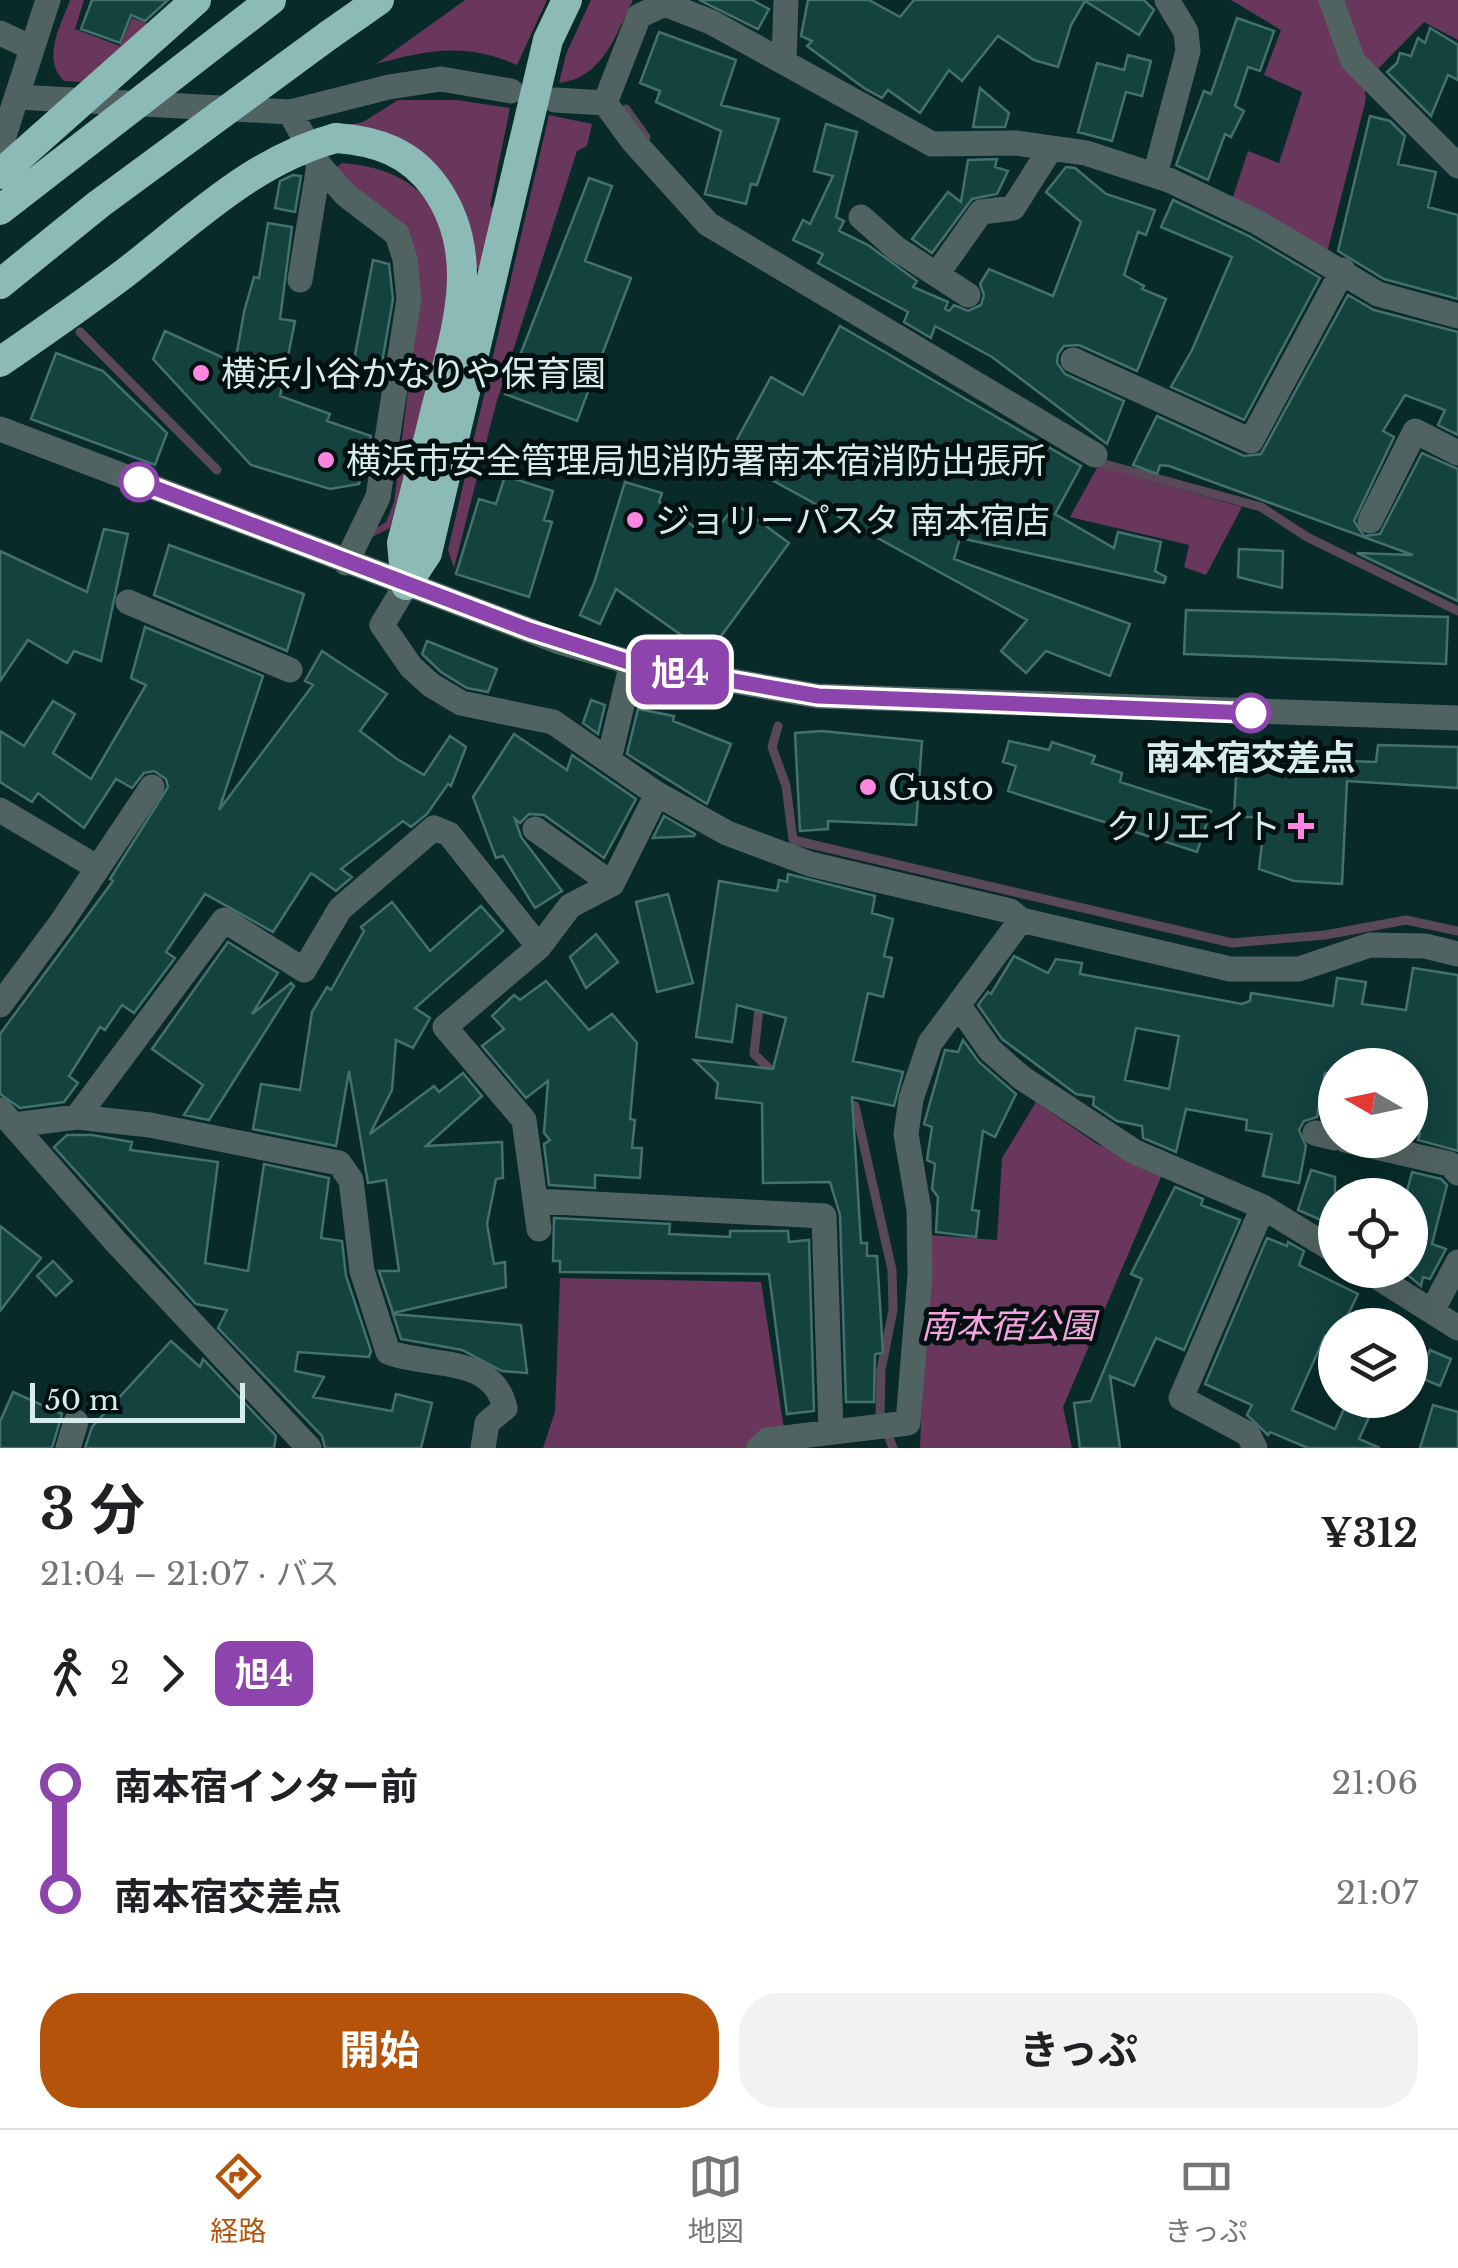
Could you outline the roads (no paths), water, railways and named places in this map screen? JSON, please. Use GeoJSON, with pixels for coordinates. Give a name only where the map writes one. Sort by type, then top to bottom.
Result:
{"type":"FeatureCollection","features":[{"type":"Feature","properties":{"kind":"highway"},"geometry":{"type":"LineString","coordinates":[[0,174],[196,0]]}},
{"type":"Feature","properties":{"kind":"highway"},"geometry":{"type":"LineString","coordinates":[[0,210],[272,0]]}},
{"type":"Feature","properties":{"kind":"highway"},"geometry":{"type":"LineString","coordinates":[[0,284],[100,204],[379,0]]}},
{"type":"Feature","properties":{"kind":"highway"},"geometry":{"type":"LineString","coordinates":[[406,585],[428,553],[548,40],[567,0]]}},
{"type":"Feature","properties":{"kind":"highway"},"geometry":{"type":"LineString","coordinates":[[0,362],[122,276],[241,182],[304,147],[336,138],[386,145],[425,173],[450,210],[459,236],[462,292],[402,544],[406,585]]}},
{"type":"Feature","properties":{"kind":"street"},"geometry":{"type":"LineString","coordinates":[[0,148],[48,0]]}},
{"type":"Feature","properties":{"kind":"street"},"geometry":{"type":"LineString","coordinates":[[784,62],[786,0]]}},
{"type":"Feature","properties":{"kind":"street"},"geometry":{"type":"LineString","coordinates":[[1155,175],[1188,52],[1186,32],[1167,0]]}},
{"type":"Feature","properties":{"kind":"street"},"geometry":{"type":"LineString","coordinates":[[1331,0],[1353,62],[1458,166]]}},
{"type":"Feature","properties":{"kind":"street"},"geometry":{"type":"LineString","coordinates":[[605,103],[639,16],[664,4],[712,22],[932,144],[1015,143],[1086,152],[1155,175],[1258,222],[1378,294],[1458,316]]}},
{"type":"Feature","properties":{"kind":"street"},"geometry":{"type":"LineString","coordinates":[[0,33],[32,48]]}},
{"type":"Feature","properties":{"kind":"street"},"geometry":{"type":"LineString","coordinates":[[16,97],[290,112],[389,87],[441,79],[511,91]]}},
{"type":"Feature","properties":{"kind":"street"},"geometry":{"type":"LineString","coordinates":[[555,100],[605,103]]}},
{"type":"Feature","properties":{"kind":"street"},"geometry":{"type":"LineString","coordinates":[[605,103],[633,141],[708,224],[1094,455]]}},
{"type":"Feature","properties":{"kind":"street"},"geometry":{"type":"LineString","coordinates":[[290,112],[318,165],[346,195],[397,234],[406,259],[409,299],[378,497],[346,563]]}},
{"type":"Feature","properties":{"kind":"street"},"geometry":{"type":"LineString","coordinates":[[937,274],[981,212],[1012,208],[1050,148]]}},
{"type":"Feature","properties":{"kind":"street"},"geometry":{"type":"LineString","coordinates":[[300,280],[318,165]]}},
{"type":"Feature","properties":{"kind":"street"},"geometry":{"type":"LineString","coordinates":[[861,217],[897,249],[968,295]]}},
{"type":"Feature","properties":{"kind":"street"},"geometry":{"type":"LineString","coordinates":[[1073,360],[1251,441],[1342,270]]}},
{"type":"Feature","properties":{"kind":"street"},"geometry":{"type":"LineString","coordinates":[[0,429],[346,563],[632,663],[818,696],[1458,718]]}},
{"type":"Feature","properties":{"kind":"street"},"geometry":{"type":"LineString","coordinates":[[1370,520],[1414,430],[1458,453]]}},
{"type":"Feature","properties":{"kind":"street"},"geometry":{"type":"LineString","coordinates":[[406,585],[382,625],[411,667],[431,686],[461,703],[553,722],[657,794],[761,848],[858,876],[1010,911],[1021,920],[1230,969],[1299,969],[1370,946],[1425,946],[1458,954]]}},
{"type":"Feature","properties":{"kind":"street"},"geometry":{"type":"LineString","coordinates":[[128,602],[290,670]]}},
{"type":"Feature","properties":{"kind":"street"},"geometry":{"type":"LineString","coordinates":[[609,759],[632,663]]}},
{"type":"Feature","properties":{"kind":"street"},"geometry":{"type":"LineString","coordinates":[[0,1004],[152,786]]}},
{"type":"Feature","properties":{"kind":"street"},"geometry":{"type":"LineString","coordinates":[[538,1229],[524,1120],[445,1027],[539,948],[570,906],[612,884],[657,794]]}},
{"type":"Feature","properties":{"kind":"street"},"geometry":{"type":"LineString","coordinates":[[0,810],[98,868]]}},
{"type":"Feature","properties":{"kind":"street"},"geometry":{"type":"LineString","coordinates":[[78,1117],[224,920],[304,970],[340,909],[434,828],[449,834],[539,948]]}},
{"type":"Feature","properties":{"kind":"street"},"geometry":{"type":"LineString","coordinates":[[535,829],[612,884]]}},
{"type":"Feature","properties":{"kind":"street"},"geometry":{"type":"LineString","coordinates":[[759,1448],[768,1440],[831,1432],[909,1435],[920,1276],[919,1210],[906,1134],[910,1099],[930,1043],[1021,920]]}},
{"type":"Feature","properties":{"kind":"street"},"geometry":{"type":"LineString","coordinates":[[958,1006],[990,1050],[1038,1089],[1135,1152],[1263,1207],[1318,1241]]}},
{"type":"Feature","properties":{"kind":"street"},"geometry":{"type":"LineString","coordinates":[[7,1118],[78,1117],[150,1125],[340,1164],[351,1180],[362,1271],[388,1352],[413,1362],[474,1368],[501,1392],[505,1408],[487,1422],[483,1448]]}},
{"type":"Feature","properties":{"kind":"street"},"geometry":{"type":"LineString","coordinates":[[7,1118],[116,1242],[310,1448]]}},
{"type":"Feature","properties":{"kind":"street"},"geometry":{"type":"LineString","coordinates":[[1424,1158],[1450,1164],[1458,1172]]}},
{"type":"Feature","properties":{"kind":"street"},"geometry":{"type":"LineString","coordinates":[[535,1202],[824,1216],[831,1432]]}},
{"type":"Feature","properties":{"kind":"street"},"geometry":{"type":"LineString","coordinates":[[1255,1448],[1248,1434],[1181,1398],[1263,1207]]}},
{"type":"Feature","properties":{"kind":"street"},"geometry":{"type":"LineString","coordinates":[[1432,1311],[1458,1262]]}},
{"type":"Feature","properties":{"kind":"street"},"geometry":{"type":"LineString","coordinates":[[1395,1288],[1458,1328]]}},
{"type":"Feature","properties":{"kind":"street"},"geometry":{"type":"LineString","coordinates":[[68,1448],[76,1422]]}},
{"type":"Feature","properties":{"kind":"waterway"},"geometry":{"type":"LineString","coordinates":[[626,109],[646,137]]}},
{"type":"Feature","properties":{"kind":"waterway"},"geometry":{"type":"LineString","coordinates":[[80,332],[217,470]]}},
{"type":"Feature","properties":{"kind":"waterway"},"geometry":{"type":"LineString","coordinates":[[1096,456],[1101,463],[1261,507],[1307,537],[1458,611]]}},
{"type":"Feature","properties":{"kind":"waterway"},"geometry":{"type":"LineString","coordinates":[[778,726],[772,747],[786,786],[793,840],[1232,943],[1325,935],[1406,920],[1458,931]]}},
{"type":"Feature","properties":{"kind":"waterway"},"geometry":{"type":"LineString","coordinates":[[760,999],[754,1054],[774,1073]]}},
{"type":"Feature","properties":{"kind":"waterway"},"geometry":{"type":"LineString","coordinates":[[843,1102],[855,1106],[892,1270],[893,1310],[881,1370],[880,1414],[893,1448]]}},
{"type":"Feature","properties":{"kind":"place","name":"横浜小谷かなりや保育園"},"geometry":{"type":"Point","coordinates":[201,373]}},
{"type":"Feature","properties":{"kind":"place","name":"横浜市安全管理局旭消防署南本宿消防出張所"},"geometry":{"type":"Point","coordinates":[326,460]}},
{"type":"Feature","properties":{"kind":"place","name":"ジョリーパスタ 南本宿店"},"geometry":{"type":"Point","coordinates":[635,520]}},
{"type":"Feature","properties":{"kind":"place","name":"南本宿交差点"},"geometry":{"type":"Point","coordinates":[1251,713]}},
{"type":"Feature","properties":{"kind":"place","name":"Gusto"},"geometry":{"type":"Point","coordinates":[868,787]}},
{"type":"Feature","properties":{"kind":"place","name":"クリエイト"},"geometry":{"type":"Point","coordinates":[1301,826]}},
{"type":"Feature","properties":{"kind":"park label","name":"南本宿公園"},"geometry":{"type":"Point","coordinates":[1008,1325]}}]}
